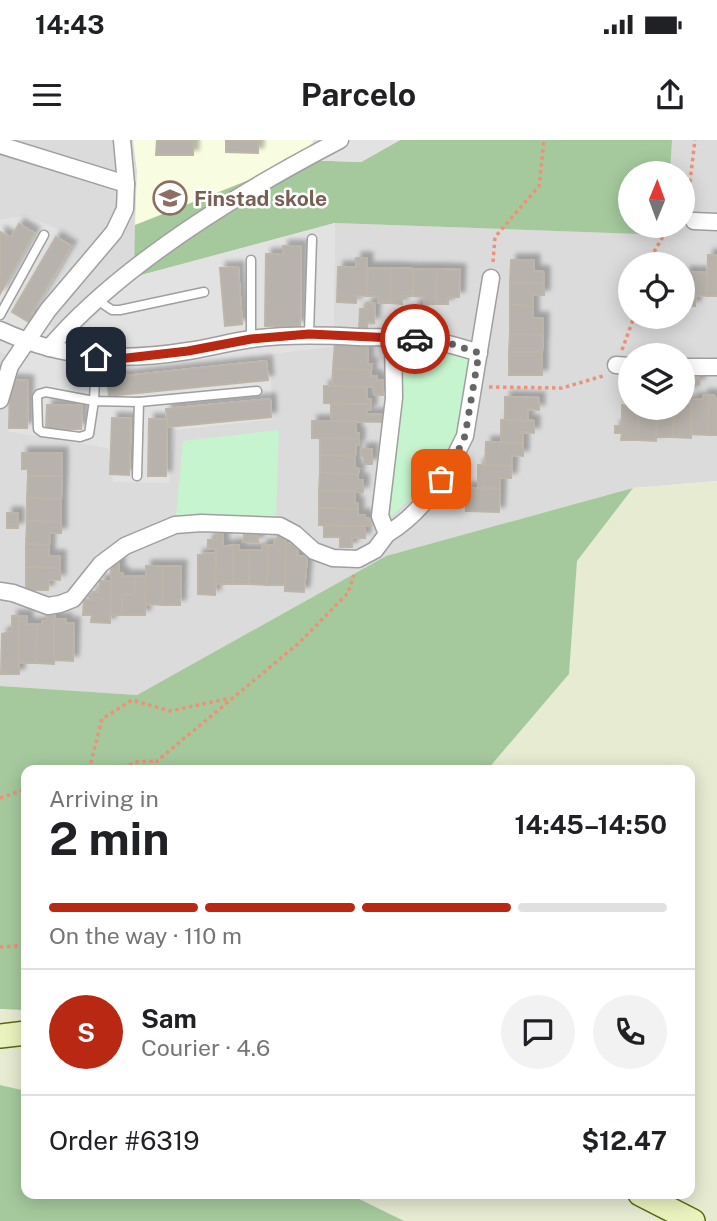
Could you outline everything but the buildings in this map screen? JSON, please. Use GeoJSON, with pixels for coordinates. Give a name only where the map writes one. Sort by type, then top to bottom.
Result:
{"type":"FeatureCollection","features":[{"type":"Feature","properties":{"kind":"street"},"geometry":{"type":"LineString","coordinates":[[0,401],[10,366],[48,310],[114,232],[125,209],[122,140]]}},
{"type":"Feature","properties":{"kind":"street"},"geometry":{"type":"LineString","coordinates":[[48,348],[72,320],[141,264],[231,202],[324,145],[340,140]]}},
{"type":"Feature","properties":{"kind":"street"},"geometry":{"type":"LineString","coordinates":[[0,145],[126,184]]}},
{"type":"Feature","properties":{"kind":"street"},"geometry":{"type":"LineString","coordinates":[[695,221],[717,222]]}},
{"type":"Feature","properties":{"kind":"street"},"geometry":{"type":"LineString","coordinates":[[0,591],[48,606],[60,604],[73,599],[101,564],[125,546],[175,525],[280,526],[295,534],[314,551],[333,558],[358,559],[375,550],[387,534],[403,524],[428,498],[454,460],[465,436],[491,278]]}},
{"type":"Feature","properties":{"kind":"street"},"geometry":{"type":"LineString","coordinates":[[0,330],[48,348],[96,357],[127,358],[188,351],[251,339],[309,334],[421,339],[452,344],[479,353]]}},
{"type":"Feature","properties":{"kind":"street"},"geometry":{"type":"LineString","coordinates":[[387,534],[380,516],[394,398],[393,338]]}},
{"type":"Feature","properties":{"kind":"street"},"geometry":{"type":"LineString","coordinates":[[695,367],[717,367]]}},
{"type":"Feature","properties":{"kind":"street"},"geometry":{"type":"LineString","coordinates":[[0,1036],[21,1034]]}},
{"type":"Feature","properties":{"kind":"street"},"geometry":{"type":"LineString","coordinates":[[650,1199],[693,1221]]}},
{"type":"Feature","properties":{"kind":"lane"},"geometry":{"type":"LineString","coordinates":[[0,315],[44,235]]}},
{"type":"Feature","properties":{"kind":"lane"},"geometry":{"type":"LineString","coordinates":[[309,334],[312,239]]}},
{"type":"Feature","properties":{"kind":"lane"},"geometry":{"type":"LineString","coordinates":[[251,261],[251,339]]}},
{"type":"Feature","properties":{"kind":"lane"},"geometry":{"type":"LineString","coordinates":[[97,300],[112,310],[120,310],[204,292]]}},
{"type":"Feature","properties":{"kind":"lane"},"geometry":{"type":"LineString","coordinates":[[96,357],[94,401],[89,434],[84,437],[47,433],[38,429],[37,397],[46,392],[94,401],[139,402],[257,391]]}},
{"type":"Feature","properties":{"kind":"lane"},"geometry":{"type":"LineString","coordinates":[[137,476],[139,402]]}},
{"type":"Feature","properties":{"kind":"path"},"geometry":{"type":"LineString","coordinates":[[491,278],[495,237],[539,186],[544,140]]}},
{"type":"Feature","properties":{"kind":"path"},"geometry":{"type":"LineString","coordinates":[[692,161],[695,140]]}},
{"type":"Feature","properties":{"kind":"path"},"geometry":{"type":"LineString","coordinates":[[473,386],[562,388],[612,374],[618,369]]}},
{"type":"Feature","properties":{"kind":"path"},"geometry":{"type":"LineString","coordinates":[[128,765],[157,761],[299,643],[348,593],[358,559]]}},
{"type":"Feature","properties":{"kind":"path"},"geometry":{"type":"LineString","coordinates":[[90,765],[102,719],[132,700],[170,711],[232,698]]}},
{"type":"Feature","properties":{"kind":"path"},"geometry":{"type":"LineString","coordinates":[[0,798],[21,791]]}},
{"type":"Feature","properties":{"kind":"path"},"geometry":{"type":"LineString","coordinates":[[0,947],[21,945]]}},
{"type":"Feature","properties":{"kind":"shaded area"},"geometry":{"type":"Polygon","coordinates":[[[0,140],[133,140],[137,171],[134,277],[74,338],[33,319],[27,216],[0,220],[0,140]]]}},
{"type":"Feature","properties":{"kind":"shaded area","name":"Finstad skole"},"geometry":{"type":"Polygon","coordinates":[[[133,140],[314,140],[300,160],[135,225],[137,171],[133,140]]]}},
{"type":"Feature","properties":{"kind":"shaded area"},"geometry":{"type":"Polygon","coordinates":[[[314,140],[400,140],[361,162],[301,160],[314,140]]]}},
{"type":"Feature","properties":{"kind":"shaded area"},"geometry":{"type":"Polygon","coordinates":[[[671,140],[717,140],[717,481],[633,488],[386,556],[137,695],[0,686],[0,351],[18,362],[8,431],[109,448],[174,430],[272,419],[270,354],[333,346],[335,223],[618,233],[618,238],[695,238],[695,161],[670,161],[671,140]]]}},
{"type":"Feature","properties":{"kind":"shaded area"},"geometry":{"type":"Polygon","coordinates":[[[27,216],[77,237],[33,318],[74,337],[134,277],[335,223],[333,346],[270,354],[272,419],[174,430],[169,483],[113,482],[108,448],[8,431],[9,384],[18,362],[0,351],[0,220],[27,216]]]}},
{"type":"Feature","properties":{"kind":"shaded area"},"geometry":{"type":"Polygon","coordinates":[[[717,481],[717,1221],[404,1221],[359,1199],[695,1199],[695,765],[491,765],[569,674],[577,561],[633,488],[717,481]]]}},
{"type":"Feature","properties":{"kind":"shaded area"},"geometry":{"type":"Polygon","coordinates":[[[21,1009],[21,1090],[0,1085],[0,1011],[21,1009]]]}},
{"type":"Feature","properties":{"kind":"green space"},"geometry":{"type":"Polygon","coordinates":[[[400,140],[672,140],[671,161],[618,161],[618,233],[335,223],[134,277],[135,225],[300,160],[361,162],[400,140]]]}},
{"type":"Feature","properties":{"kind":"green space"},"geometry":{"type":"Polygon","coordinates":[[[402,344],[443,349],[473,357],[459,433],[422,489],[390,517],[402,344]]]}},
{"type":"Feature","properties":{"kind":"green space"},"geometry":{"type":"Polygon","coordinates":[[[279,430],[276,518],[176,516],[183,441],[279,430]]]}},
{"type":"Feature","properties":{"kind":"green space"},"geometry":{"type":"Polygon","coordinates":[[[633,488],[577,561],[569,674],[491,765],[21,765],[21,1010],[0,1009],[0,686],[137,695],[386,556],[633,488]]]}},
{"type":"Feature","properties":{"kind":"green space"},"geometry":{"type":"Polygon","coordinates":[[[0,1085],[21,1090],[21,1199],[359,1199],[404,1221],[0,1221],[0,1085]]]}},
{"type":"Feature","properties":{"kind":"way so far"},"geometry":{"type":"LineString","coordinates":[[415,339],[452,344],[479,353],[465,436],[441,479]]}},
{"type":"Feature","properties":{"kind":"place","name":"Finstad skole"},"geometry":{"type":"Point","coordinates":[170,198]}},
{"type":"Feature","properties":{"kind":"route"},"geometry":{"type":"LineString","coordinates":[[96,357],[127,358],[188,351],[251,339],[309,334],[415,339]]}}]}
